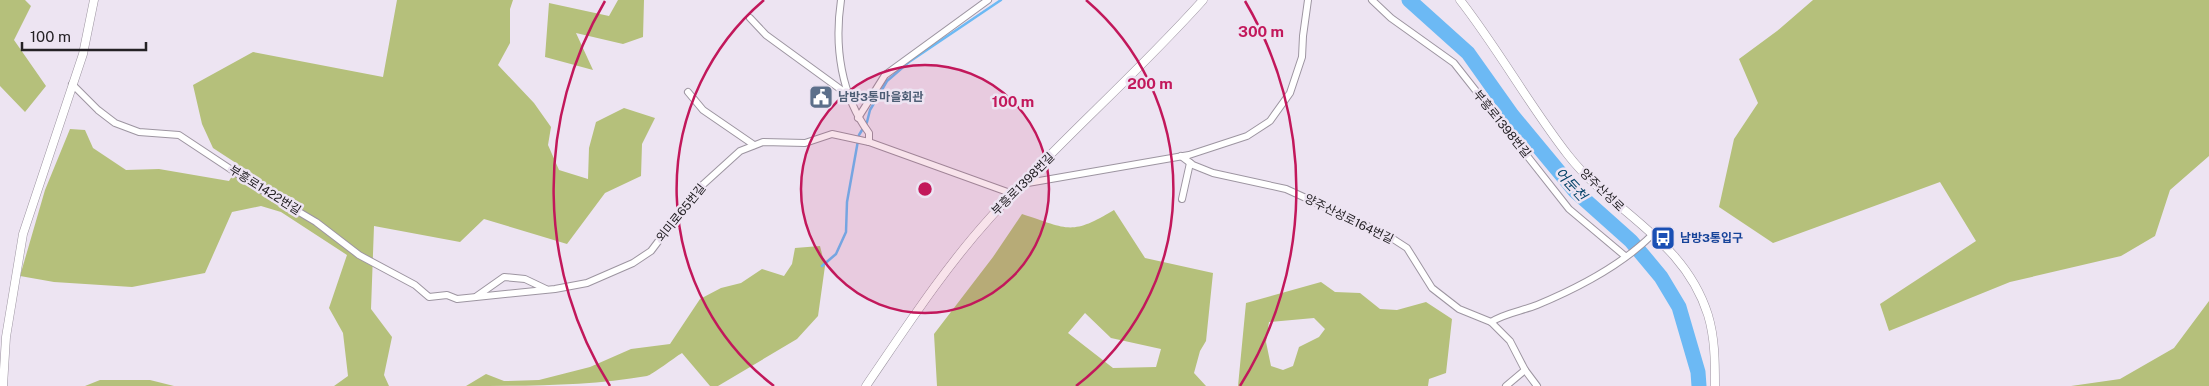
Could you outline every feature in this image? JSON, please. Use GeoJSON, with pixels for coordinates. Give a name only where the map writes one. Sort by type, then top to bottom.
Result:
{"type":"FeatureCollection","features":[{"type":"Feature","properties":{"kind":"street"},"geometry":{"type":"LineString","coordinates":[[4,386],[6,338],[23,234],[83,54],[94,0]]}},
{"type":"Feature","properties":{"kind":"street"},"geometry":{"type":"LineString","coordinates":[[842,0],[837,36],[847,94],[860,120],[870,133],[865,141]]}},
{"type":"Feature","properties":{"kind":"street"},"geometry":{"type":"LineString","coordinates":[[860,120],[885,75],[988,0]]}},
{"type":"Feature","properties":{"kind":"street","name":"부흥로1398번길"},"geometry":{"type":"LineString","coordinates":[[866,386],[962,250],[1022,184],[1165,43],[1203,0]]}},
{"type":"Feature","properties":{"kind":"street"},"geometry":{"type":"LineString","coordinates":[[1022,184],[1106,171],[1189,155],[1247,136],[1270,121],[1290,93],[1302,57],[1308,0]]}},
{"type":"Feature","properties":{"kind":"street","name":"부흥로1398번길"},"geometry":{"type":"LineString","coordinates":[[1372,0],[1391,18],[1454,63],[1569,209],[1625,256]]}},
{"type":"Feature","properties":{"kind":"street","name":"양주산성로"},"geometry":{"type":"LineString","coordinates":[[1460,0],[1569,157],[1606,196],[1652,234],[1688,271],[1700,295],[1712,336],[1715,386]]}},
{"type":"Feature","properties":{"kind":"street"},"geometry":{"type":"LineString","coordinates":[[750,18],[766,35],[847,94]]}},
{"type":"Feature","properties":{"kind":"street","name":"부흥로1422번길"},"geometry":{"type":"LineString","coordinates":[[72,84],[98,110],[115,123],[139,132],[179,135],[262,190],[316,222],[359,255],[415,285],[429,297],[447,295],[457,299]]}},
{"type":"Feature","properties":{"kind":"street"},"geometry":{"type":"LineString","coordinates":[[688,92],[704,110],[754,145]]}},
{"type":"Feature","properties":{"kind":"street","name":"외미로65번길"},"geometry":{"type":"LineString","coordinates":[[457,299],[587,284],[633,263],[651,251],[697,190],[740,151],[763,142],[805,143],[832,134],[865,141],[1013,194]]}},
{"type":"Feature","properties":{"kind":"street","name":"양주산성로164번길"},"geometry":{"type":"LineString","coordinates":[[1181,156],[1190,163],[1212,173],[1237,180],[1286,189],[1387,235],[1407,248],[1432,288],[1459,310],[1491,322],[1510,341],[1525,370],[1537,386]]}},
{"type":"Feature","properties":{"kind":"street"},"geometry":{"type":"LineString","coordinates":[[1182,199],[1190,163]]}},
{"type":"Feature","properties":{"kind":"street"},"geometry":{"type":"LineString","coordinates":[[1491,322],[1511,312],[1529,308],[1556,297],[1585,282],[1625,256],[1652,234]]}},
{"type":"Feature","properties":{"kind":"street"},"geometry":{"type":"LineString","coordinates":[[477,296],[504,277],[525,279],[547,289]]}},
{"type":"Feature","properties":{"kind":"street"},"geometry":{"type":"LineString","coordinates":[[1506,386],[1525,370]]}},
{"type":"Feature","properties":{"kind":"green space"},"geometry":{"type":"Polygon","coordinates":[[[0,0],[25,0],[31,6],[14,40],[46,86],[25,112],[0,86],[0,0]]]}},
{"type":"Feature","properties":{"kind":"green space"},"geometry":{"type":"Polygon","coordinates":[[[397,0],[513,0],[510,9],[510,43],[498,65],[534,103],[551,127],[548,145],[559,170],[588,179],[589,148],[596,122],[624,108],[655,118],[642,144],[641,176],[605,193],[567,244],[484,219],[460,242],[374,226],[371,309],[392,337],[384,375],[389,386],[334,386],[348,376],[343,333],[329,308],[347,255],[281,212],[261,206],[232,212],[205,273],[132,287],[54,282],[20,276],[45,190],[70,129],[85,130],[93,148],[126,170],[159,169],[229,181],[239,165],[213,148],[202,124],[193,85],[253,52],[383,77],[397,0]]]}},
{"type":"Feature","properties":{"kind":"green space"},"geometry":{"type":"Polygon","coordinates":[[[618,0],[644,0],[643,37],[623,44],[576,33],[593,70],[545,57],[549,3],[609,16],[618,0]]]}},
{"type":"Feature","properties":{"kind":"green space"},"geometry":{"type":"Polygon","coordinates":[[[1813,0],[2209,0],[2209,156],[2170,190],[2155,236],[2121,256],[2010,282],[1889,331],[1880,304],[1976,241],[1940,182],[1773,243],[1719,207],[1734,139],[1758,103],[1739,59],[1777,31],[1813,0]]]}},
{"type":"Feature","properties":{"kind":"green space"},"geometry":{"type":"Polygon","coordinates":[[[1114,210],[1145,258],[1213,273],[1206,341],[1200,351],[1194,373],[1206,386],[937,386],[934,334],[993,257],[1022,214],[1069,227],[1078,227],[1114,210]],[[1085,313],[1068,333],[1113,368],[1156,367],[1161,349],[1111,338],[1085,313]]]}},
{"type":"Feature","properties":{"kind":"green space"},"geometry":{"type":"Polygon","coordinates":[[[820,246],[825,266],[818,316],[797,339],[718,386],[710,386],[682,353],[647,376],[580,384],[466,386],[486,374],[504,381],[539,380],[590,367],[631,349],[670,344],[700,299],[721,288],[741,283],[762,269],[784,276],[792,264],[795,248],[820,246]]]}},
{"type":"Feature","properties":{"kind":"green space"},"geometry":{"type":"Polygon","coordinates":[[[1321,282],[1335,292],[1360,293],[1380,309],[1397,310],[1426,302],[1452,319],[1446,373],[1429,379],[1428,386],[1238,386],[1246,303],[1321,282]],[[1314,318],[1269,322],[1266,342],[1271,366],[1283,370],[1293,366],[1299,347],[1319,337],[1325,329],[1314,318]]]}},
{"type":"Feature","properties":{"kind":"green space"},"geometry":{"type":"Polygon","coordinates":[[[2209,301],[2209,386],[2071,386],[2120,379],[2174,348],[2209,301]]]}},
{"type":"Feature","properties":{"kind":"green space"},"geometry":{"type":"Polygon","coordinates":[[[100,380],[150,380],[174,386],[85,386],[100,380]]]}},
{"type":"Feature","properties":{"kind":"waterway"},"geometry":{"type":"LineString","coordinates":[[822,266],[836,254],[846,232],[847,202],[859,135],[867,122],[870,110],[887,81],[909,62],[1001,0]]}},
{"type":"Feature","properties":{"kind":"waterway","name":"어둔천"},"geometry":{"type":"LineString","coordinates":[[1409,0],[1468,53],[1512,115],[1575,191],[1631,241],[1661,277],[1679,307],[1698,372],[1699,386]]}},
{"type":"Feature","properties":{"kind":"place","name":"남방3통마을회관"},"geometry":{"type":"Point","coordinates":[821,97]}},
{"type":"Feature","properties":{"kind":"place","name":"남방3통입구"},"geometry":{"type":"Point","coordinates":[1663,238]}}]}
